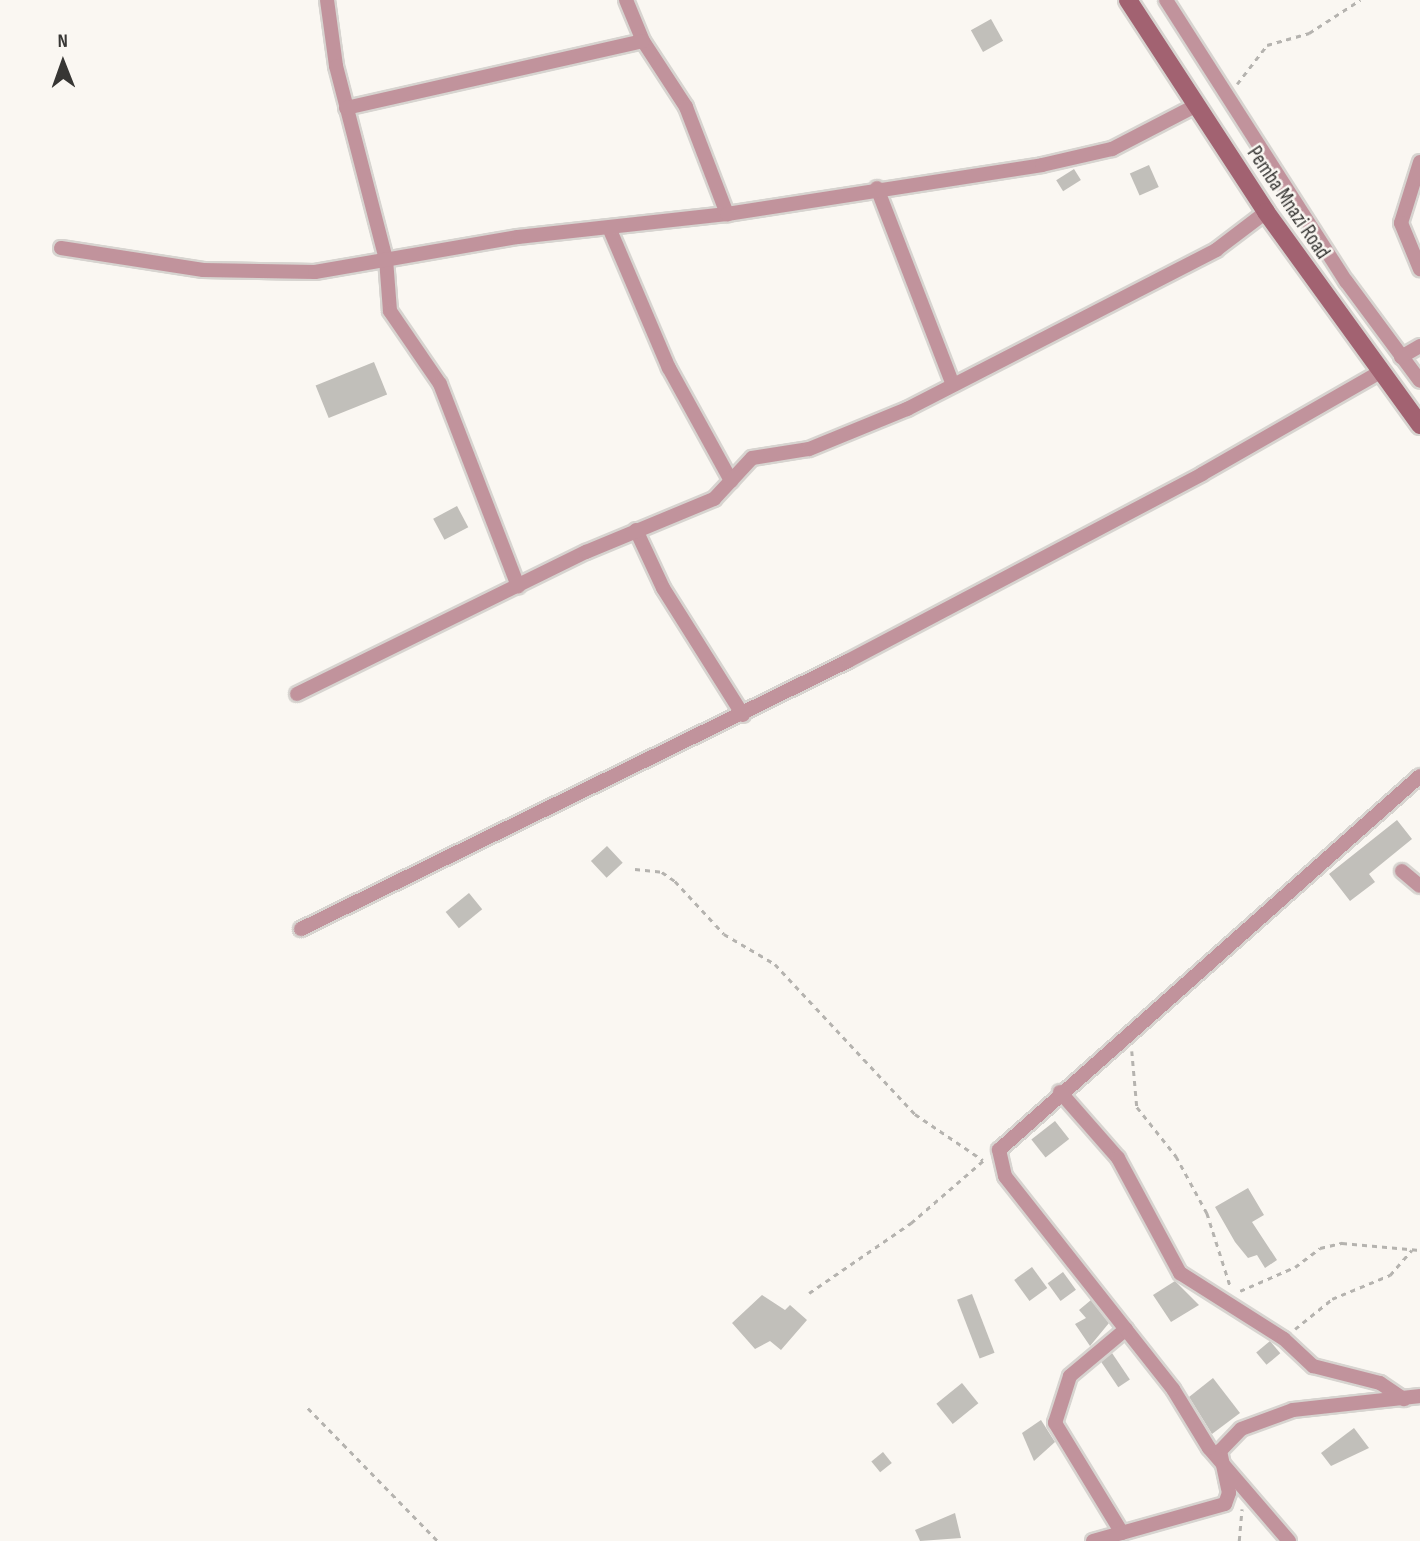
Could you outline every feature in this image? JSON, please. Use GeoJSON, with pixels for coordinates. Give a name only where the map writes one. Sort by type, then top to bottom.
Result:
{"type":"FeatureCollection","features":[{"type":"Feature","properties":{"kind":"main road","name":"Pemba Mnazi Road"},"geometry":{"type":"LineString","coordinates":[[1128,0],[1266,212],[1378,373],[1420,425]]}},
{"type":"Feature","properties":{"kind":"street"},"geometry":{"type":"LineString","coordinates":[[327,0],[346,108],[386,259],[390,311],[440,384],[518,586]]}},
{"type":"Feature","properties":{"kind":"street"},"geometry":{"type":"LineString","coordinates":[[626,0],[643,41],[686,107],[727,214]]}},
{"type":"Feature","properties":{"kind":"street"},"geometry":{"type":"LineString","coordinates":[[1166,0],[1346,281],[1420,381]]}},
{"type":"Feature","properties":{"kind":"street"},"geometry":{"type":"LineString","coordinates":[[346,108],[643,41]]}},
{"type":"Feature","properties":{"kind":"street"},"geometry":{"type":"LineString","coordinates":[[61,248],[267,275],[518,237],[610,230],[727,214],[877,188],[1042,165],[1112,149],[1195,106]]}},
{"type":"Feature","properties":{"kind":"street"},"geometry":{"type":"LineString","coordinates":[[1420,162],[1401,223],[1420,269]]}},
{"type":"Feature","properties":{"kind":"street"},"geometry":{"type":"LineString","coordinates":[[877,188],[905,274],[953,385]]}},
{"type":"Feature","properties":{"kind":"street"},"geometry":{"type":"LineString","coordinates":[[297,694],[636,530],[715,499],[752,458],[809,449],[953,385],[1216,250],[1266,212]]}},
{"type":"Feature","properties":{"kind":"street"},"geometry":{"type":"LineString","coordinates":[[610,230],[669,368],[731,481]]}},
{"type":"Feature","properties":{"kind":"street"},"geometry":{"type":"LineString","coordinates":[[1401,356],[1420,346]]}},
{"type":"Feature","properties":{"kind":"street"},"geometry":{"type":"LineString","coordinates":[[301,929],[743,715],[1202,474],[1378,373]]}},
{"type":"Feature","properties":{"kind":"street"},"geometry":{"type":"LineString","coordinates":[[636,530],[663,588],[743,715]]}},
{"type":"Feature","properties":{"kind":"street"},"geometry":{"type":"LineString","coordinates":[[1289,1541],[1221,1463],[1126,1329],[1005,1176],[999,1150],[1060,1092],[1420,776]]}},
{"type":"Feature","properties":{"kind":"street"},"geometry":{"type":"LineString","coordinates":[[1402,871],[1420,886]]}},
{"type":"Feature","properties":{"kind":"street"},"geometry":{"type":"LineString","coordinates":[[1060,1092],[1118,1158],[1180,1273],[1284,1339],[1313,1366],[1380,1383],[1404,1399]]}},
{"type":"Feature","properties":{"kind":"street"},"geometry":{"type":"LineString","coordinates":[[1122,1533],[1055,1423],[1070,1376],[1126,1329]]}},
{"type":"Feature","properties":{"kind":"street"},"geometry":{"type":"LineString","coordinates":[[1093,1541],[1220,1507],[1229,1493],[1221,1463],[1225,1439],[1275,1414],[1420,1396]]}},
{"type":"Feature","properties":{"kind":"path"},"geometry":{"type":"LineString","coordinates":[[1226,91],[1245,77],[1267,45],[1309,33],[1360,0]]}},
{"type":"Feature","properties":{"kind":"path"},"geometry":{"type":"LineString","coordinates":[[635,869],[662,873],[675,881],[724,934],[775,964],[915,1114],[983,1160]]}},
{"type":"Feature","properties":{"kind":"path"},"geometry":{"type":"LineString","coordinates":[[1131,1031],[1137,1107],[1176,1156],[1207,1213],[1213,1245],[1235,1294],[1286,1272],[1320,1248],[1342,1243],[1420,1250]]}},
{"type":"Feature","properties":{"kind":"path"},"geometry":{"type":"LineString","coordinates":[[809,1293],[901,1230],[983,1160],[999,1150]]}},
{"type":"Feature","properties":{"kind":"path"},"geometry":{"type":"LineString","coordinates":[[1284,1339],[1332,1298],[1390,1275],[1412,1250]]}},
{"type":"Feature","properties":{"kind":"path"},"geometry":{"type":"LineString","coordinates":[[308,1408],[438,1541]]}},
{"type":"Feature","properties":{"kind":"path"},"geometry":{"type":"LineString","coordinates":[[1239,1541],[1243,1491]]}},
{"type":"Feature","properties":{"kind":"building"},"geometry":{"type":"Polygon","coordinates":[[[991,19],[1003,41],[983,52],[971,30],[991,19]]]}},
{"type":"Feature","properties":{"kind":"building"},"geometry":{"type":"Polygon","coordinates":[[[1149,165],[1159,187],[1140,195],[1130,174],[1149,165]]]}},
{"type":"Feature","properties":{"kind":"building"},"geometry":{"type":"Polygon","coordinates":[[[1074,169],[1081,180],[1063,191],[1056,180],[1074,169]]]}},
{"type":"Feature","properties":{"kind":"building"},"geometry":{"type":"Polygon","coordinates":[[[374,362],[387,394],[329,418],[316,386],[374,362]]]}},
{"type":"Feature","properties":{"kind":"building"},"geometry":{"type":"Polygon","coordinates":[[[457,506],[468,527],[444,540],[433,519],[457,506]]]}},
{"type":"Feature","properties":{"kind":"building"},"geometry":{"type":"Polygon","coordinates":[[[1397,820],[1412,839],[1369,874],[1375,882],[1350,901],[1329,874],[1397,820]]]}},
{"type":"Feature","properties":{"kind":"building"},"geometry":{"type":"Polygon","coordinates":[[[607,846],[623,863],[607,878],[591,861],[607,846]]]}},
{"type":"Feature","properties":{"kind":"building"},"geometry":{"type":"Polygon","coordinates":[[[469,893],[482,909],[459,928],[446,912],[469,893]]]}},
{"type":"Feature","properties":{"kind":"building"},"geometry":{"type":"Polygon","coordinates":[[[1055,1121],[1069,1139],[1046,1158],[1031,1139],[1055,1121]]]}},
{"type":"Feature","properties":{"kind":"building"},"geometry":{"type":"Polygon","coordinates":[[[1248,1188],[1264,1215],[1252,1222],[1277,1260],[1265,1268],[1257,1255],[1248,1258],[1235,1242],[1215,1207],[1248,1188]]]}},
{"type":"Feature","properties":{"kind":"building"},"geometry":{"type":"Polygon","coordinates":[[[1032,1267],[1047,1288],[1029,1301],[1014,1280],[1032,1267]]]}},
{"type":"Feature","properties":{"kind":"building"},"geometry":{"type":"Polygon","coordinates":[[[1063,1272],[1076,1290],[1061,1301],[1048,1283],[1063,1272]]]}},
{"type":"Feature","properties":{"kind":"building"},"geometry":{"type":"Polygon","coordinates":[[[1175,1281],[1199,1305],[1171,1322],[1153,1295],[1175,1281]]]}},
{"type":"Feature","properties":{"kind":"building"},"geometry":{"type":"Polygon","coordinates":[[[972,1294],[995,1353],[980,1359],[957,1300],[972,1294]]]}},
{"type":"Feature","properties":{"kind":"building"},"geometry":{"type":"Polygon","coordinates":[[[762,1295],[785,1310],[790,1305],[807,1320],[781,1350],[770,1341],[755,1349],[732,1323],[762,1295]]]}},
{"type":"Feature","properties":{"kind":"building"},"geometry":{"type":"Polygon","coordinates":[[[1091,1300],[1109,1323],[1090,1346],[1075,1324],[1086,1318],[1079,1310],[1091,1300]]]}},
{"type":"Feature","properties":{"kind":"building"},"geometry":{"type":"Polygon","coordinates":[[[1270,1341],[1280,1353],[1266,1365],[1256,1353],[1270,1341]]]}},
{"type":"Feature","properties":{"kind":"building"},"geometry":{"type":"Polygon","coordinates":[[[1112,1353],[1130,1380],[1118,1387],[1100,1361],[1112,1353]]]}},
{"type":"Feature","properties":{"kind":"building"},"geometry":{"type":"Polygon","coordinates":[[[1213,1378],[1240,1413],[1212,1434],[1189,1397],[1213,1378]]]}},
{"type":"Feature","properties":{"kind":"building"},"geometry":{"type":"Polygon","coordinates":[[[962,1383],[978,1403],[953,1424],[936,1404],[962,1383]]]}},
{"type":"Feature","properties":{"kind":"building"},"geometry":{"type":"Polygon","coordinates":[[[1041,1420],[1055,1442],[1034,1461],[1022,1433],[1041,1420]]]}},
{"type":"Feature","properties":{"kind":"building"},"geometry":{"type":"Polygon","coordinates":[[[1354,1428],[1369,1448],[1331,1466],[1321,1453],[1354,1428]]]}},
{"type":"Feature","properties":{"kind":"building"},"geometry":{"type":"Polygon","coordinates":[[[883,1452],[892,1463],[880,1472],[871,1461],[883,1452]]]}},
{"type":"Feature","properties":{"kind":"building"},"geometry":{"type":"Polygon","coordinates":[[[955,1513],[961,1538],[920,1541],[915,1530],[955,1513]]]}}]}
